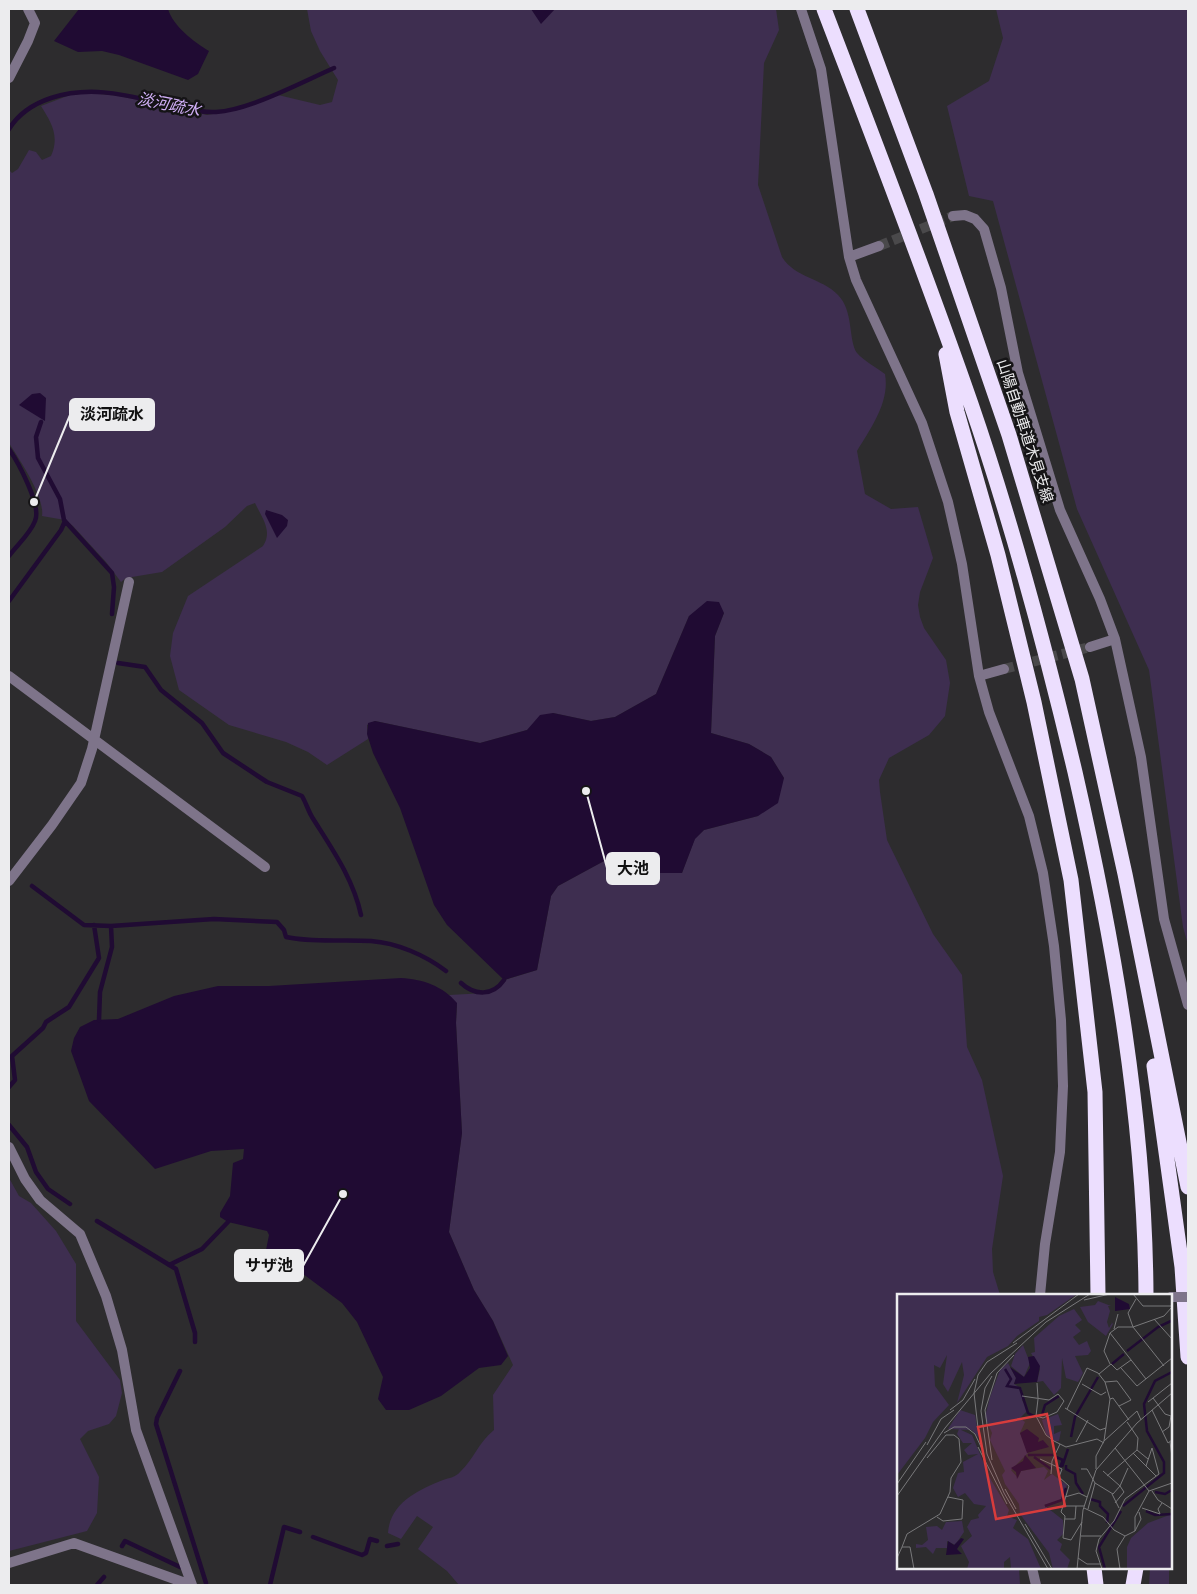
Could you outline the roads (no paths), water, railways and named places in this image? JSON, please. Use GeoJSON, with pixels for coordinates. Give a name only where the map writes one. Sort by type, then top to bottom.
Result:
{"type":"FeatureCollection","features":[{"type":"Feature","properties":{"kind":"highway"},"geometry":{"type":"LineString","coordinates":[[824,9],[936,304],[973,408],[1051,672],[1099,876],[1121,1006],[1136,1115],[1146,1294]]}},
{"type":"Feature","properties":{"kind":"highway","name":"山陽自動車道木見支線"},"geometry":{"type":"LineString","coordinates":[[857,9],[926,194],[1009,435],[1082,678],[1125,874]]}},
{"type":"Feature","properties":{"kind":"highway"},"geometry":{"type":"LineString","coordinates":[[936,304],[957,412],[998,555],[1034,702],[1071,880],[1095,1092],[1098,1294]]}},
{"type":"Feature","properties":{"kind":"highway"},"geometry":{"type":"LineString","coordinates":[[1125,874],[1188,1187]]}},
{"type":"Feature","properties":{"kind":"highway"},"geometry":{"type":"LineString","coordinates":[[1125,874],[1145,998],[1182,1267],[1188,1357]]}},
{"type":"Feature","properties":{"kind":"highway"},"geometry":{"type":"LineString","coordinates":[[1094,1569],[1096,1585]]}},
{"type":"Feature","properties":{"kind":"highway"},"geometry":{"type":"LineString","coordinates":[[1133,1585],[1136,1569]]}},
{"type":"Feature","properties":{"kind":"street"},"geometry":{"type":"LineString","coordinates":[[9,78],[28,42],[35,23],[28,9]]}},
{"type":"Feature","properties":{"kind":"street"},"geometry":{"type":"LineString","coordinates":[[800,9],[821,69],[849,258],[856,280],[922,423],[948,502],[962,564],[979,676],[988,712],[1029,816],[1043,873],[1054,946],[1061,1020],[1063,1086],[1060,1152],[1045,1244],[1040,1294]]}},
{"type":"Feature","properties":{"kind":"street"},"geometry":{"type":"LineString","coordinates":[[954,216],[965,215],[976,220],[984,229],[1001,288],[1018,373],[1060,510],[1100,599],[1115,639],[1141,756],[1164,919],[1188,1005]]}},
{"type":"Feature","properties":{"kind":"street"},"geometry":{"type":"LineString","coordinates":[[849,258],[879,246]]}},
{"type":"Feature","properties":{"kind":"street"},"geometry":{"type":"LineString","coordinates":[[9,881],[78,789],[94,740],[129,582]]}},
{"type":"Feature","properties":{"kind":"street"},"geometry":{"type":"LineString","coordinates":[[1090,647],[1115,639]]}},
{"type":"Feature","properties":{"kind":"street"},"geometry":{"type":"LineString","coordinates":[[979,676],[1004,669]]}},
{"type":"Feature","properties":{"kind":"street"},"geometry":{"type":"LineString","coordinates":[[9,676],[265,867]]}},
{"type":"Feature","properties":{"kind":"street"},"geometry":{"type":"LineString","coordinates":[[9,1147],[25,1179],[40,1200],[80,1234],[106,1296],[122,1350],[136,1430],[192,1585]]}},
{"type":"Feature","properties":{"kind":"street"},"geometry":{"type":"LineString","coordinates":[[1172,1297],[1188,1296]]}},
{"type":"Feature","properties":{"kind":"street"},"geometry":{"type":"LineString","coordinates":[[9,1563],[74,1543],[192,1585]]}},
{"type":"Feature","properties":{"kind":"street"},"geometry":{"type":"LineString","coordinates":[[1032,1569],[1036,1585]]}},
{"type":"Feature","properties":{"kind":"waterway","name":"淡河疏水"},"geometry":{"type":"LineString","coordinates":[[9,129],[17,118],[32,106],[67,94],[82,92],[113,93],[195,111],[216,112],[260,101],[334,68]]}},
{"type":"Feature","properties":{"kind":"waterway"},"geometry":{"type":"LineString","coordinates":[[41,422],[36,437],[38,458],[60,499],[64,520],[112,573],[114,587],[112,614]]}},
{"type":"Feature","properties":{"kind":"waterway","name":"淡河疏水"},"geometry":{"type":"LineString","coordinates":[[9,449],[28,484],[36,514],[35,521],[30,530],[9,556]]}},
{"type":"Feature","properties":{"kind":"waterway"},"geometry":{"type":"LineString","coordinates":[[9,601],[61,530],[65,521]]}},
{"type":"Feature","properties":{"kind":"waterway"},"geometry":{"type":"LineString","coordinates":[[118,663],[145,667],[161,690],[202,723],[223,753],[267,782],[302,796],[312,817],[347,876],[361,915]]}},
{"type":"Feature","properties":{"kind":"waterway"},"geometry":{"type":"LineString","coordinates":[[32,886],[84,925],[111,926],[214,919],[277,922],[284,930],[286,937],[371,941],[391,944],[420,955],[446,971]]}},
{"type":"Feature","properties":{"kind":"waterway"},"geometry":{"type":"LineString","coordinates":[[9,1087],[15,1080],[12,1056],[43,1028],[46,1022],[69,1007],[99,958],[94,925]]}},
{"type":"Feature","properties":{"kind":"waterway"},"geometry":{"type":"LineString","coordinates":[[99,1020],[100,992],[112,947],[111,926]]}},
{"type":"Feature","properties":{"kind":"waterway"},"geometry":{"type":"LineString","coordinates":[[461,983],[472,990],[484,992],[495,989],[504,980]]}},
{"type":"Feature","properties":{"kind":"waterway"},"geometry":{"type":"LineString","coordinates":[[9,1125],[27,1147],[36,1172],[48,1189],[70,1204]]}},
{"type":"Feature","properties":{"kind":"waterway"},"geometry":{"type":"LineString","coordinates":[[97,1221],[176,1269],[195,1333],[195,1342]]}},
{"type":"Feature","properties":{"kind":"waterway"},"geometry":{"type":"LineString","coordinates":[[169,1265],[202,1249],[228,1222]]}},
{"type":"Feature","properties":{"kind":"waterway"},"geometry":{"type":"LineString","coordinates":[[180,1371],[157,1418],[156,1424],[206,1583]]}},
{"type":"Feature","properties":{"kind":"waterway"},"geometry":{"type":"LineString","coordinates":[[270,1585],[284,1527],[300,1532]]}},
{"type":"Feature","properties":{"kind":"waterway"},"geometry":{"type":"LineString","coordinates":[[313,1537],[362,1555],[366,1553],[370,1539],[377,1541]]}},
{"type":"Feature","properties":{"kind":"waterway"},"geometry":{"type":"LineString","coordinates":[[122,1546],[125,1541],[180,1567]]}},
{"type":"Feature","properties":{"kind":"waterway"},"geometry":{"type":"LineString","coordinates":[[387,1546],[398,1544]]}},
{"type":"Feature","properties":{"kind":"waterway"},"geometry":{"type":"LineString","coordinates":[[97,1585],[104,1577]]}},
{"type":"Feature","properties":{"kind":"tunnel"},"geometry":{"type":"LineString","coordinates":[[879,246],[953,216]]}},
{"type":"Feature","properties":{"kind":"tunnel"},"geometry":{"type":"LineString","coordinates":[[1004,669],[1090,647]]}},
{"type":"Feature","properties":{"kind":"place","name":"淡河疏水"},"geometry":{"type":"Point","coordinates":[34,502]}},
{"type":"Feature","properties":{"kind":"place","name":"大池"},"geometry":{"type":"Point","coordinates":[586,791]}},
{"type":"Feature","properties":{"kind":"place","name":"サザ池"},"geometry":{"type":"Point","coordinates":[343,1194]}}]}
